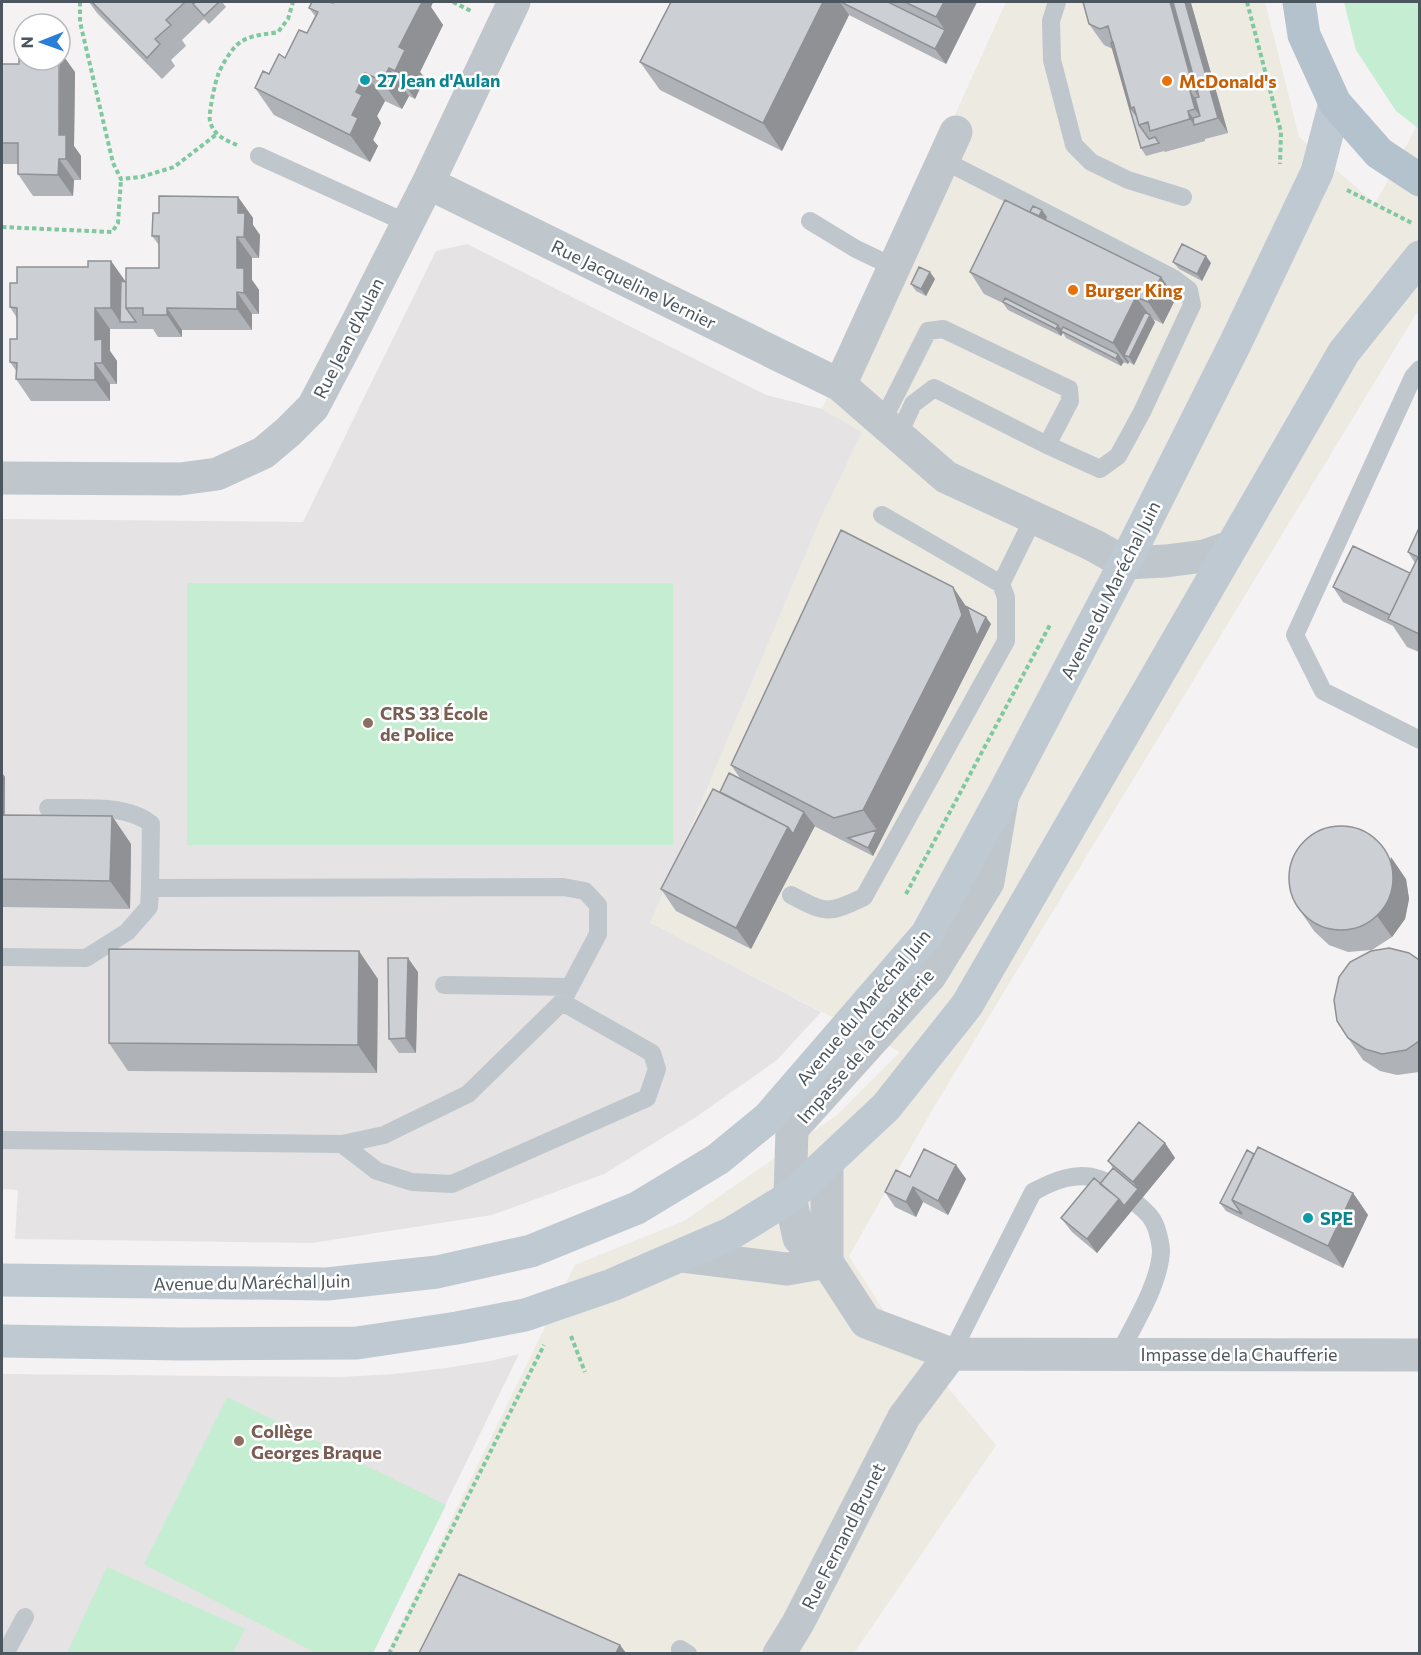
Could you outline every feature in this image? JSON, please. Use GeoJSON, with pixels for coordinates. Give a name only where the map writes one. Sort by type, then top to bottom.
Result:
{"type":"FeatureCollection","features":[{"type":"Feature","properties":{"kind":"main road"},"geometry":{"type":"LineString","coordinates":[[1299,2],[1304,35],[1335,102],[1379,153],[1419,180]]}},
{"type":"Feature","properties":{"kind":"main road","name":"Avenue du Maréchal Juin"},"geometry":{"type":"LineString","coordinates":[[2,1281],[327,1284],[437,1272],[531,1251],[637,1208],[718,1159],[768,1118],[927,934],[1125,563],[1235,344],[1317,172],[1335,102]]}},
{"type":"Feature","properties":{"kind":"main road"},"geometry":{"type":"LineString","coordinates":[[2,1341],[181,1344],[357,1343],[457,1328],[525,1315],[612,1285],[730,1234],[790,1197],[885,1107],[967,1005],[1344,352],[1419,257]]}},
{"type":"Feature","properties":{"kind":"street","name":"Rue Jean d'Aulan"},"geometry":{"type":"LineString","coordinates":[[2,478],[180,479],[217,474],[263,453],[313,407],[428,183],[514,2]]}},
{"type":"Feature","properties":{"kind":"street"},"geometry":{"type":"LineString","coordinates":[[840,385],[950,146]]}},
{"type":"Feature","properties":{"kind":"street","name":"Rue Jacqueline Vernier"},"geometry":{"type":"LineString","coordinates":[[428,183],[840,385],[946,477],[1125,563],[1204,556],[1230,547]]}},
{"type":"Feature","properties":{"kind":"street","name":"Impasse de la Chaufferie"},"geometry":{"type":"LineString","coordinates":[[1003,795],[988,882],[930,976],[792,1129],[790,1197],[799,1238],[828,1262],[866,1322],[951,1354],[1119,1354],[1416,1347]]}},
{"type":"Feature","properties":{"kind":"street"},"geometry":{"type":"LineString","coordinates":[[682,1256],[787,1269],[828,1262],[827,1163]]}},
{"type":"Feature","properties":{"kind":"street","name":"Rue Fernand Brunet"},"geometry":{"type":"LineString","coordinates":[[779,1653],[798,1623],[904,1418],[951,1354]]}},
{"type":"Feature","properties":{"kind":"lane"},"geometry":{"type":"LineString","coordinates":[[1057,2],[1051,21],[1052,60],[1074,145],[1091,162],[1128,180],[1183,197]]}},
{"type":"Feature","properties":{"kind":"lane"},"geometry":{"type":"LineString","coordinates":[[890,429],[913,404],[934,388],[1100,469],[1118,456],[1142,412],[1192,305],[1189,290],[1173,278],[950,146]]}},
{"type":"Feature","properties":{"kind":"lane"},"geometry":{"type":"LineString","coordinates":[[259,156],[407,223]]}},
{"type":"Feature","properties":{"kind":"lane"},"geometry":{"type":"LineString","coordinates":[[810,221],[856,249],[894,267]]}},
{"type":"Feature","properties":{"kind":"lane"},"geometry":{"type":"LineString","coordinates":[[890,429],[928,331],[943,329],[1069,389],[1070,401],[1047,445]]}},
{"type":"Feature","properties":{"kind":"lane"},"geometry":{"type":"LineString","coordinates":[[1419,369],[1413,377],[1295,634],[1323,691],[1419,740]]}},
{"type":"Feature","properties":{"kind":"lane"},"geometry":{"type":"LineString","coordinates":[[791,896],[817,909],[836,910],[864,897],[1006,641],[1006,597],[1001,584],[882,515]]}},
{"type":"Feature","properties":{"kind":"lane"},"geometry":{"type":"LineString","coordinates":[[1001,584],[1034,518]]}},
{"type":"Feature","properties":{"kind":"lane"},"geometry":{"type":"LineString","coordinates":[[2,957],[86,958],[127,932],[149,908],[151,824],[142,816],[126,810],[48,808]]}},
{"type":"Feature","properties":{"kind":"lane"},"geometry":{"type":"LineString","coordinates":[[2,1140],[342,1144],[384,1135],[468,1094],[566,995],[598,934],[598,905],[585,891],[563,887],[150,888]]}},
{"type":"Feature","properties":{"kind":"lane"},"geometry":{"type":"LineString","coordinates":[[342,1144],[377,1171],[412,1182],[452,1184],[647,1098],[657,1069],[652,1053],[566,995],[444,985]]}},
{"type":"Feature","properties":{"kind":"lane"},"geometry":{"type":"LineString","coordinates":[[951,1354],[1033,1192],[1057,1179],[1076,1177],[1099,1179],[1128,1196],[1153,1220],[1161,1250],[1156,1277],[1119,1354]]}},
{"type":"Feature","properties":{"kind":"lane"},"geometry":{"type":"LineString","coordinates":[[5,1653],[25,1617]]}},
{"type":"Feature","properties":{"kind":"path"},"geometry":{"type":"LineString","coordinates":[[2,227],[112,232],[118,223],[121,179],[113,163],[80,22],[80,2]]}},
{"type":"Feature","properties":{"kind":"path"},"geometry":{"type":"LineString","coordinates":[[259,156],[246,148],[224,140],[217,134],[210,122],[210,111],[218,75],[237,44],[254,35],[278,32],[288,19],[293,2]]}},
{"type":"Feature","properties":{"kind":"path"},"geometry":{"type":"LineString","coordinates":[[1247,2],[1281,132],[1280,166]]}},
{"type":"Feature","properties":{"kind":"path"},"geometry":{"type":"LineString","coordinates":[[121,179],[141,177],[174,167],[217,134]]}},
{"type":"Feature","properties":{"kind":"path"},"geometry":{"type":"LineString","coordinates":[[900,904],[1053,619]]}},
{"type":"Feature","properties":{"kind":"path"},"geometry":{"type":"LineString","coordinates":[[570,1333],[585,1372]]}},
{"type":"Feature","properties":{"kind":"path"},"geometry":{"type":"LineString","coordinates":[[389,1653],[546,1342]]}},
{"type":"Feature","properties":{"kind":"shaded area"},"geometry":{"type":"Polygon","coordinates":[[[1006,2],[1265,2],[1299,137],[1375,204],[1419,122],[1419,313],[1416,314],[934,1107],[849,1256],[884,1311],[996,1445],[854,1653],[386,1654],[575,1265],[684,1221],[837,1115],[900,1052],[649,923],[820,520],[862,432],[822,409],[1006,2]]]}},
{"type":"Feature","properties":{"kind":"shaded area","name":"CRS 33 École de Police"},"geometry":{"type":"Polygon","coordinates":[[[467,244],[766,395],[822,409],[862,432],[820,520],[650,923],[821,1012],[777,1060],[696,1117],[604,1174],[492,1215],[312,1243],[15,1239],[18,1190],[2,1189],[2,519],[303,522],[436,251],[467,244]]]}},
{"type":"Feature","properties":{"kind":"shaded area","name":"Collège Georges Braque"},"geometry":{"type":"Polygon","coordinates":[[[519,1354],[373,1653],[2,1654],[2,1374],[341,1377],[446,1368],[519,1354]]]}},
{"type":"Feature","properties":{"kind":"green space"},"geometry":{"type":"Polygon","coordinates":[[[1344,2],[1419,2],[1419,129],[1396,111],[1356,50],[1344,2]]]}},
{"type":"Feature","properties":{"kind":"green space"},"geometry":{"type":"Polygon","coordinates":[[[187,583],[673,583],[673,845],[187,845],[187,583]]]}},
{"type":"Feature","properties":{"kind":"green space"},"geometry":{"type":"Polygon","coordinates":[[[227,1397],[446,1505],[373,1653],[316,1653],[144,1564],[227,1397]]]}},
{"type":"Feature","properties":{"kind":"green space"},"geometry":{"type":"Polygon","coordinates":[[[107,1567],[245,1629],[233,1653],[67,1653],[107,1567]]]}},
{"type":"Feature","properties":{"kind":"building"},"geometry":{"type":"Polygon","coordinates":[[[92,2],[185,2],[166,20],[171,25],[155,39],[160,44],[147,58],[92,2]]]}},
{"type":"Feature","properties":{"kind":"building"},"geometry":{"type":"Polygon","coordinates":[[[219,2],[204,16],[193,4],[219,2]]]}},
{"type":"Feature","properties":{"kind":"building"},"geometry":{"type":"Polygon","coordinates":[[[312,2],[422,2],[399,47],[405,50],[395,71],[389,68],[382,81],[365,73],[356,92],[362,95],[352,115],[358,118],[350,135],[255,88],[263,71],[269,74],[279,54],[285,58],[299,30],[307,33],[318,12],[309,8],[312,2]]]}},
{"type":"Feature","properties":{"kind":"building"},"geometry":{"type":"Polygon","coordinates":[[[671,2],[823,2],[763,123],[640,62],[671,2]]]}},
{"type":"Feature","properties":{"kind":"building"},"geometry":{"type":"Polygon","coordinates":[[[841,2],[888,2],[945,30],[935,49],[841,2]]]}},
{"type":"Feature","properties":{"kind":"building"},"geometry":{"type":"Polygon","coordinates":[[[905,2],[944,2],[936,17],[905,2]]]}},
{"type":"Feature","properties":{"kind":"building","name":"McDonald's"},"geometry":{"type":"Polygon","coordinates":[[[1083,2],[1170,2],[1194,90],[1190,91],[1195,109],[1188,111],[1190,119],[1150,131],[1148,122],[1139,125],[1134,107],[1131,108],[1108,26],[1100,29],[1089,24],[1083,2]]]}},
{"type":"Feature","properties":{"kind":"building"},"geometry":{"type":"Polygon","coordinates":[[[1173,2],[1185,2],[1218,118],[1194,125],[1193,118],[1200,116],[1195,98],[1199,97],[1173,2]]]}},
{"type":"Feature","properties":{"kind":"building"},"geometry":{"type":"Polygon","coordinates":[[[1113,42],[1131,108],[1149,139],[1155,137],[1159,143],[1141,148],[1111,43],[1113,42]]]}},
{"type":"Feature","properties":{"kind":"building"},"geometry":{"type":"Polygon","coordinates":[[[2,64],[12,64],[12,72],[59,72],[59,135],[66,135],[66,159],[59,159],[58,175],[18,174],[18,143],[2,143],[2,64]]]}},
{"type":"Feature","properties":{"kind":"building"},"geometry":{"type":"Polygon","coordinates":[[[159,196],[238,197],[238,213],[245,213],[244,237],[237,237],[237,268],[244,268],[244,293],[237,292],[237,309],[167,308],[167,315],[143,315],[143,308],[126,308],[126,268],[159,268],[159,236],[152,236],[153,213],[159,213],[159,196]]]}},
{"type":"Feature","properties":{"kind":"building","name":"Burger King"},"geometry":{"type":"Polygon","coordinates":[[[1005,200],[1161,277],[1148,302],[1136,297],[1113,343],[970,272],[1005,200]]]}},
{"type":"Feature","properties":{"kind":"building"},"geometry":{"type":"Polygon","coordinates":[[[1033,206],[1042,210],[1039,216],[1030,212],[1033,206]]]}},
{"type":"Feature","properties":{"kind":"building"},"geometry":{"type":"Polygon","coordinates":[[[1182,244],[1206,256],[1197,274],[1173,262],[1182,244]]]}},
{"type":"Feature","properties":{"kind":"building"},"geometry":{"type":"Polygon","coordinates":[[[88,261],[111,261],[111,308],[95,308],[95,340],[102,339],[102,363],[95,363],[95,380],[16,379],[17,363],[10,362],[10,339],[17,339],[17,308],[10,307],[10,283],[17,283],[17,267],[88,267],[88,261]]]}},
{"type":"Feature","properties":{"kind":"building"},"geometry":{"type":"Polygon","coordinates":[[[919,267],[930,272],[921,289],[911,284],[919,267]]]}},
{"type":"Feature","properties":{"kind":"building"},"geometry":{"type":"Polygon","coordinates":[[[121,281],[126,282],[126,308],[136,322],[120,322],[121,281]]]}},
{"type":"Feature","properties":{"kind":"building"},"geometry":{"type":"Polygon","coordinates":[[[1005,298],[1058,325],[1056,329],[1003,302],[1005,298]]]}},
{"type":"Feature","properties":{"kind":"building"},"geometry":{"type":"Polygon","coordinates":[[[1145,312],[1150,315],[1129,357],[1124,355],[1145,312]]]}},
{"type":"Feature","properties":{"kind":"building"},"geometry":{"type":"Polygon","coordinates":[[[1063,327],[1118,354],[1116,359],[1061,331],[1063,327]]]}},
{"type":"Feature","properties":{"kind":"building"},"geometry":{"type":"Polygon","coordinates":[[[1419,528],[1419,634],[1388,619],[1418,557],[1408,552],[1419,528]]]}},
{"type":"Feature","properties":{"kind":"building"},"geometry":{"type":"Polygon","coordinates":[[[841,530],[953,587],[962,615],[863,810],[834,818],[731,765],[841,530]]]}},
{"type":"Feature","properties":{"kind":"building"},"geometry":{"type":"Polygon","coordinates":[[[1353,546],[1410,573],[1390,615],[1333,587],[1353,546]]]}},
{"type":"Feature","properties":{"kind":"building"},"geometry":{"type":"Polygon","coordinates":[[[967,607],[986,617],[977,636],[967,607]]]}},
{"type":"Feature","properties":{"kind":"building"},"geometry":{"type":"Polygon","coordinates":[[[729,773],[804,812],[793,834],[788,827],[720,792],[729,773]]]}},
{"type":"Feature","properties":{"kind":"building"},"geometry":{"type":"Polygon","coordinates":[[[713,789],[788,827],[736,928],[661,889],[713,789]]]}},
{"type":"Feature","properties":{"kind":"building"},"geometry":{"type":"Polygon","coordinates":[[[2,815],[112,816],[110,881],[2,879],[2,815]]]}},
{"type":"Feature","properties":{"kind":"building"},"geometry":{"type":"Polygon","coordinates":[[[1341,826],[1361,830],[1378,841],[1389,858],[1393,878],[1389,898],[1378,915],[1361,926],[1341,930],[1321,926],[1304,915],[1293,898],[1289,878],[1293,858],[1304,841],[1321,830],[1341,826]]]}},
{"type":"Feature","properties":{"kind":"building"},"geometry":{"type":"Polygon","coordinates":[[[877,830],[868,848],[848,838],[877,830]]]}},
{"type":"Feature","properties":{"kind":"building"},"geometry":{"type":"Polygon","coordinates":[[[1389,948],[1409,953],[1419,960],[1419,1041],[1406,1050],[1382,1054],[1365,1049],[1348,1038],[1337,1021],[1334,1000],[1339,977],[1350,962],[1371,951],[1389,948]]]}},
{"type":"Feature","properties":{"kind":"building"},"geometry":{"type":"Polygon","coordinates":[[[109,949],[359,951],[358,1045],[109,1043],[109,949]]]}},
{"type":"Feature","properties":{"kind":"building"},"geometry":{"type":"Polygon","coordinates":[[[388,958],[408,958],[406,1038],[389,1039],[388,958]]]}},
{"type":"Feature","properties":{"kind":"building"},"geometry":{"type":"Polygon","coordinates":[[[1139,1122],[1165,1143],[1133,1182],[1108,1161],[1139,1122]]]}},
{"type":"Feature","properties":{"kind":"building","name":"SPE"},"geometry":{"type":"Polygon","coordinates":[[[1258,1147],[1353,1193],[1328,1246],[1232,1200],[1258,1147]]]}},
{"type":"Feature","properties":{"kind":"building"},"geometry":{"type":"Polygon","coordinates":[[[924,1149],[956,1165],[938,1201],[913,1187],[906,1202],[885,1192],[896,1170],[910,1177],[924,1149]]]}},
{"type":"Feature","properties":{"kind":"building"},"geometry":{"type":"Polygon","coordinates":[[[1247,1150],[1254,1154],[1232,1200],[1242,1214],[1220,1203],[1247,1150]]]}},
{"type":"Feature","properties":{"kind":"building"},"geometry":{"type":"Polygon","coordinates":[[[1113,1168],[1138,1189],[1124,1206],[1100,1184],[1113,1168]]]}},
{"type":"Feature","properties":{"kind":"building"},"geometry":{"type":"Polygon","coordinates":[[[1094,1178],[1119,1199],[1087,1239],[1061,1218],[1094,1178]]]}},
{"type":"Feature","properties":{"kind":"building"},"geometry":{"type":"Polygon","coordinates":[[[459,1574],[620,1645],[616,1653],[419,1653],[459,1574]]]}},
{"type":"Feature","properties":{"kind":"place","name":"27 Jean d'Aulan"},"geometry":{"type":"Point","coordinates":[365,80]}},
{"type":"Feature","properties":{"kind":"place","name":"McDonald's"},"geometry":{"type":"Point","coordinates":[1167,81]}},
{"type":"Feature","properties":{"kind":"place","name":"Burger King"},"geometry":{"type":"Point","coordinates":[1073,290]}},
{"type":"Feature","properties":{"kind":"place","name":"CRS 33 École de Police"},"geometry":{"type":"Point","coordinates":[368,723]}},
{"type":"Feature","properties":{"kind":"place","name":"SPE"},"geometry":{"type":"Point","coordinates":[1308,1218]}},
{"type":"Feature","properties":{"kind":"place","name":"Collège Georges Braque"},"geometry":{"type":"Point","coordinates":[239,1441]}}]}
